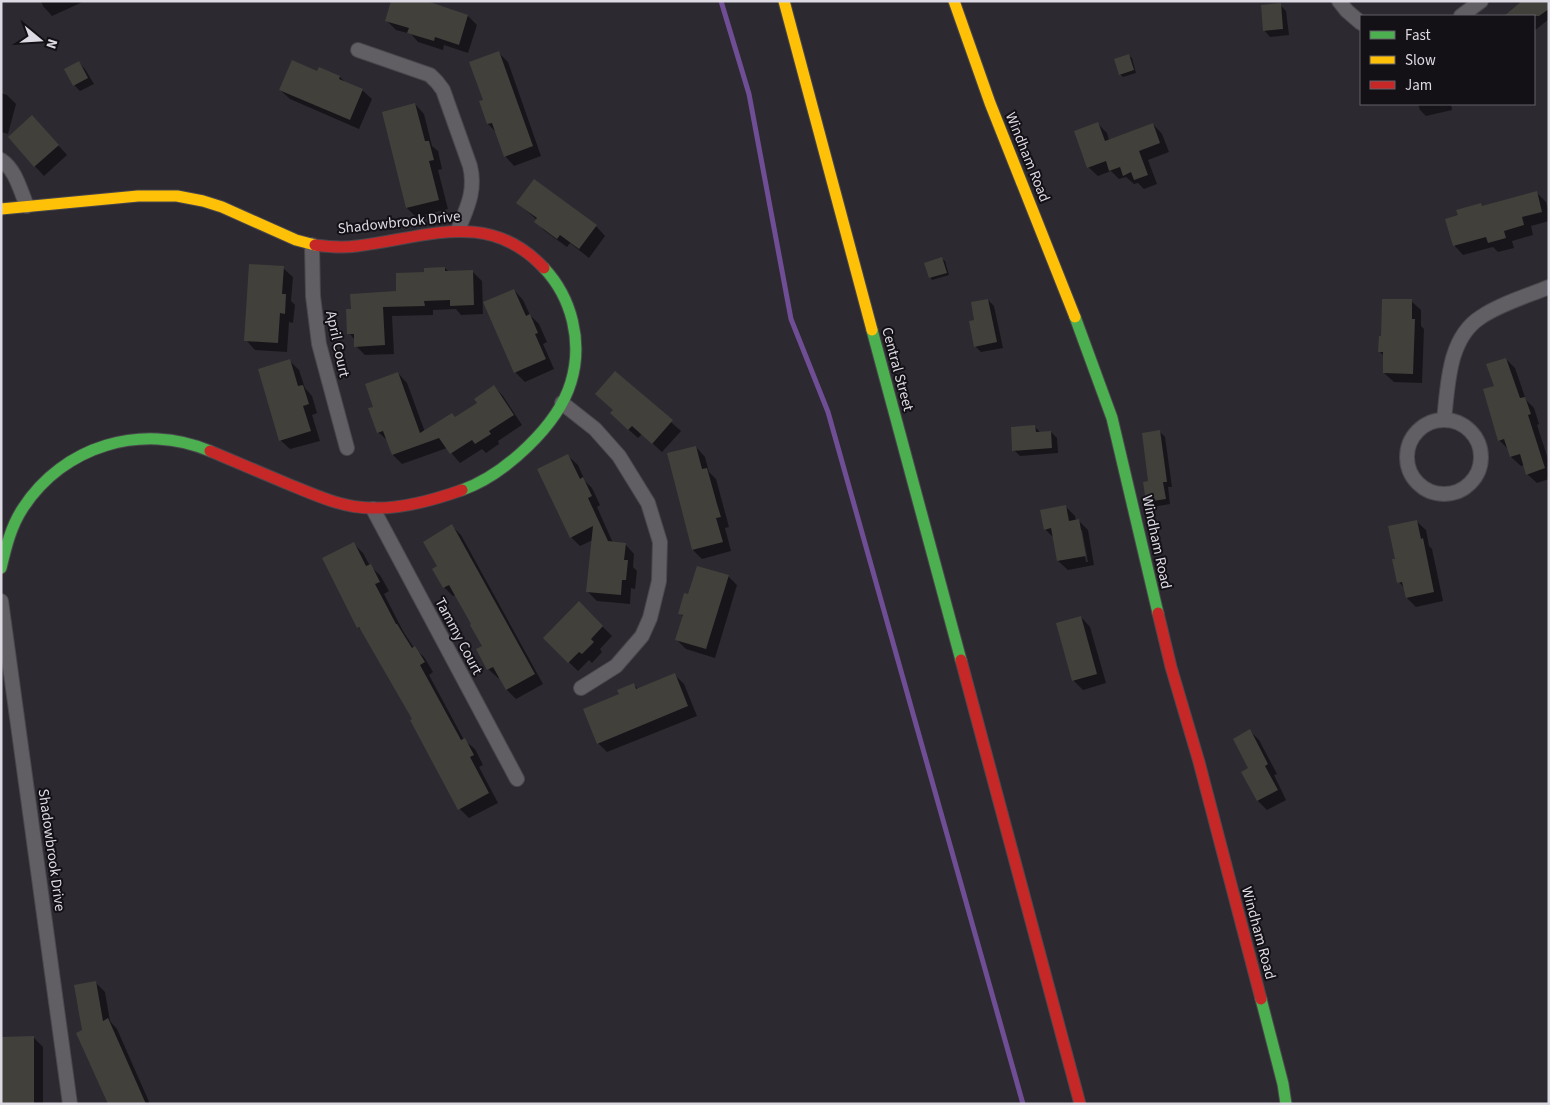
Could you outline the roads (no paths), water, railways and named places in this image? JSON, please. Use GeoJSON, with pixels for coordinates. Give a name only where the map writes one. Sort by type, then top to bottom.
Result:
{"type":"FeatureCollection","features":[{"type":"Feature","properties":{"kind":"street","name":"Central Street"},"geometry":{"type":"LineString","coordinates":[[784,1],[1080,1104]]}},
{"type":"Feature","properties":{"kind":"street","name":"Windham Road"},"geometry":{"type":"LineString","coordinates":[[954,1],[990,103],[1085,343],[1112,418],[1171,667],[1283,1084],[1286,1104]]}},
{"type":"Feature","properties":{"kind":"street"},"geometry":{"type":"LineString","coordinates":[[1339,1],[1360,22]]}},
{"type":"Feature","properties":{"kind":"street"},"geometry":{"type":"LineString","coordinates":[[1462,15],[1481,1]]}},
{"type":"Feature","properties":{"kind":"street"},"geometry":{"type":"LineString","coordinates":[[358,50],[430,75],[443,90],[473,179],[468,205],[458,230]]}},
{"type":"Feature","properties":{"kind":"street"},"geometry":{"type":"LineString","coordinates":[[1,160],[7,164],[14,174],[27,206]]}},
{"type":"Feature","properties":{"kind":"street","name":"Shadowbrook Drive"},"geometry":{"type":"LineString","coordinates":[[1,209],[149,195],[176,195],[219,206],[312,245],[355,246],[400,237],[458,230],[492,234],[512,243],[544,268],[569,305],[576,341],[572,377],[562,403],[515,458],[498,473],[474,487],[446,498],[396,508],[373,509],[345,505],[321,497],[189,443],[158,438],[125,440],[92,450],[54,470],[28,499],[7,538],[1,568]]}},
{"type":"Feature","properties":{"kind":"street","name":"April Court"},"geometry":{"type":"LineString","coordinates":[[312,245],[313,296],[319,344],[347,448]]}},
{"type":"Feature","properties":{"kind":"street"},"geometry":{"type":"LineString","coordinates":[[1444,420],[1453,358],[1467,330],[1482,316],[1549,287]]}},
{"type":"Feature","properties":{"kind":"street"},"geometry":{"type":"LineString","coordinates":[[562,403],[595,429],[624,464],[648,503],[660,542],[659,582],[650,618],[642,636],[616,666],[581,688]]}},
{"type":"Feature","properties":{"kind":"street"},"geometry":{"type":"LineString","coordinates":[[1444,420],[1459,423],[1466,427],[1476,438],[1481,452],[1479,468],[1472,481],[1460,490],[1446,494],[1431,492],[1420,485],[1411,474],[1408,461],[1409,447],[1414,435],[1425,426],[1444,420]]}},
{"type":"Feature","properties":{"kind":"street","name":"Tammy Court"},"geometry":{"type":"LineString","coordinates":[[373,509],[517,779]]}},
{"type":"Feature","properties":{"kind":"street","name":"Shadowbrook Drive"},"geometry":{"type":"LineString","coordinates":[[1,601],[70,1104]]}},
{"type":"Feature","properties":{"kind":"waterway"},"geometry":{"type":"LineString","coordinates":[[721,1],[749,94],[791,319],[828,412],[1023,1104]]}}]}
